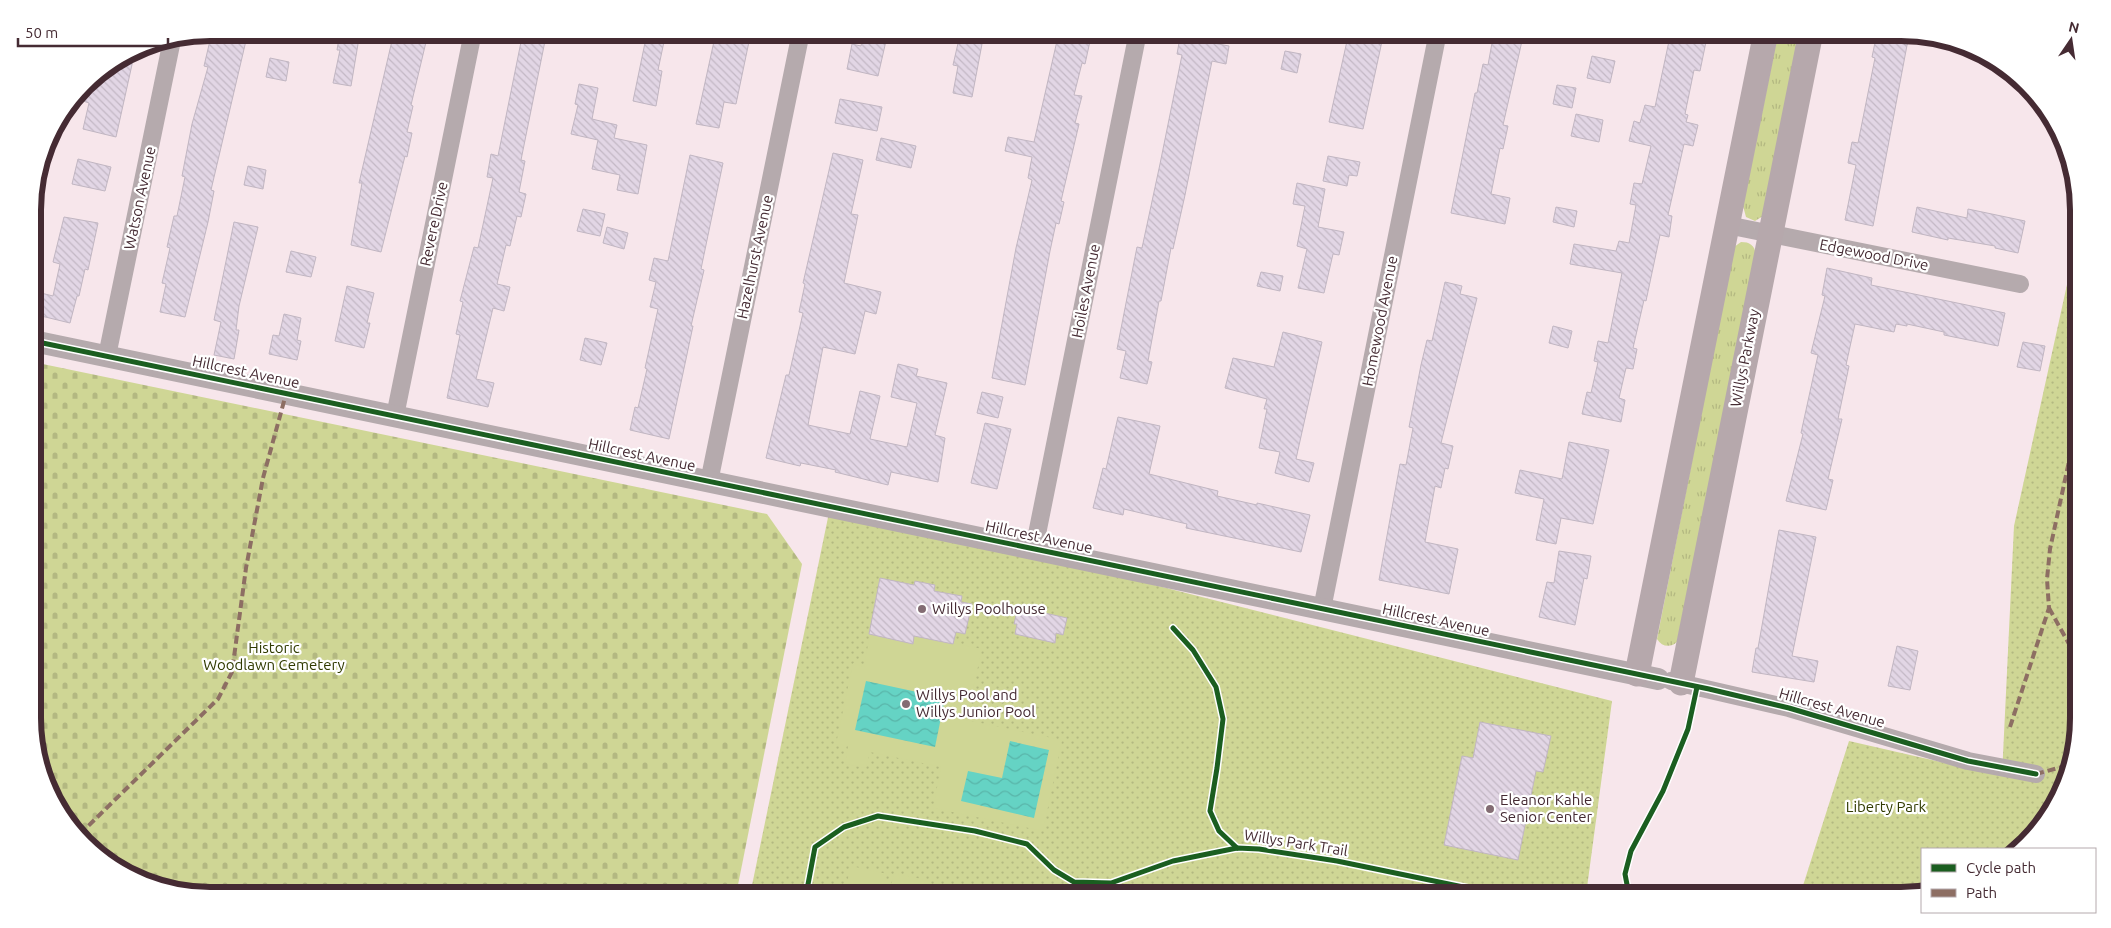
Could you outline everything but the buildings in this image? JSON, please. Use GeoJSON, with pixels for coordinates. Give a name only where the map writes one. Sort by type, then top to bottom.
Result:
{"type":"FeatureCollection","features":[{"type":"Feature","properties":{"kind":"main road"},"geometry":{"type":"LineString","coordinates":[[1658,679],[1728,225],[1764,41]]}},
{"type":"Feature","properties":{"kind":"main road","name":"Willys Parkway"},"geometry":{"type":"LineString","coordinates":[[1658,679],[1770,234],[1809,41]]}},
{"type":"Feature","properties":{"kind":"street","name":"Revere Drive"},"geometry":{"type":"LineString","coordinates":[[395,416],[471,41]]}},
{"type":"Feature","properties":{"kind":"street","name":"Hazelhurst Avenue"},"geometry":{"type":"LineString","coordinates":[[709,482],[799,41]]}},
{"type":"Feature","properties":{"kind":"street","name":"Hoiles Avenue"},"geometry":{"type":"LineString","coordinates":[[1034,549],[1136,41]]}},
{"type":"Feature","properties":{"kind":"street","name":"Homewood Avenue"},"geometry":{"type":"LineString","coordinates":[[1322,609],[1436,41]]}},
{"type":"Feature","properties":{"kind":"street","name":"Watson Avenue"},"geometry":{"type":"LineString","coordinates":[[107,356],[171,46]]}},
{"type":"Feature","properties":{"kind":"street","name":"Edgewood Drive"},"geometry":{"type":"LineString","coordinates":[[1728,225],[2020,284]]}},
{"type":"Feature","properties":{"kind":"street","name":"Hillcrest Avenue"},"geometry":{"type":"LineString","coordinates":[[42,343],[1658,679],[1789,708],[1968,761],[2036,774]]}},
{"type":"Feature","properties":{"kind":"green space"},"geometry":{"type":"Polygon","coordinates":[[[1776,41],[1799,41],[1763,216],[1755,221],[1746,217],[1743,206],[1776,41]]]}},
{"type":"Feature","properties":{"kind":"green space"},"geometry":{"type":"Polygon","coordinates":[[[1741,242],[1751,245],[1756,254],[1677,642],[1666,646],[1657,639],[1734,247],[1741,242]]]}},
{"type":"Feature","properties":{"kind":"green space","name":"Liberty Park"},"geometry":{"type":"Polygon","coordinates":[[[2070,271],[2070,718],[2067,751],[2057,782],[2041,812],[2028,829],[2008,848],[1921,848],[1921,885],[1803,886],[1849,741],[2002,776],[2014,526],[2070,271]]]}},
{"type":"Feature","properties":{"kind":"green space","name":"Historic Woodlawn Cemetery"},"geometry":{"type":"Polygon","coordinates":[[[42,364],[767,514],[802,564],[738,887],[210,887],[177,884],[146,874],[126,864],[107,852],[91,837],[76,821],[64,802],[54,782],[47,761],[41,718],[42,364]]]}},
{"type":"Feature","properties":{"kind":"green space"},"geometry":{"type":"Polygon","coordinates":[[[831,503],[1612,701],[1587,886],[752,887],[831,503]]]}},
{"type":"Feature","properties":{"kind":"green space","name":"Willys Pool and Willys Junior Pool"},"geometry":{"type":"Polygon","coordinates":[[[880,578],[914,585],[915,581],[935,585],[934,591],[962,596],[961,602],[972,604],[965,634],[956,632],[953,643],[982,649],[966,720],[1062,740],[1043,831],[933,808],[941,767],[870,752],[866,768],[845,764],[848,746],[836,744],[853,663],[864,667],[880,578]]]}},
{"type":"Feature","properties":{"kind":"green space"},"geometry":{"type":"Polygon","coordinates":[[[851,866],[887,874],[884,887],[846,887],[851,866]]]}},
{"type":"Feature","properties":{"kind":"green space"},"geometry":{"type":"Polygon","coordinates":[[[894,873],[930,881],[928,887],[891,887],[894,873]]]}},
{"type":"Feature","properties":{"kind":"green space"},"geometry":{"type":"Polygon","coordinates":[[[935,883],[951,887],[934,887],[935,883]]]}},
{"type":"Feature","properties":{"kind":"water"},"geometry":{"type":"Polygon","coordinates":[[[866,681],[945,698],[935,747],[855,730],[866,681]]]}},
{"type":"Feature","properties":{"kind":"water"},"geometry":{"type":"Polygon","coordinates":[[[1010,741],[1049,750],[1034,818],[961,801],[968,771],[1002,778],[1010,741]]]}},
{"type":"Feature","properties":{"kind":"marked path"},"geometry":{"type":"LineString","coordinates":[[84,830],[218,699],[232,672],[246,568],[263,478],[286,394]]}},
{"type":"Feature","properties":{"kind":"marked path"},"geometry":{"type":"LineString","coordinates":[[2010,727],[2049,608],[2047,579],[2050,549],[2070,457]]}},
{"type":"Feature","properties":{"kind":"marked path"},"geometry":{"type":"LineString","coordinates":[[2049,608],[2070,646]]}},
{"type":"Feature","properties":{"kind":"marked path"},"geometry":{"type":"LineString","coordinates":[[2036,774],[2062,767]]}},
{"type":"Feature","properties":{"kind":"cycle path"},"geometry":{"type":"LineString","coordinates":[[42,343],[1709,689],[1789,708],[1968,761],[2036,774]]}},
{"type":"Feature","properties":{"kind":"cycle path","name":"Willys Park Trail"},"geometry":{"type":"LineString","coordinates":[[1173,628],[1193,650],[1216,687],[1223,719],[1210,811],[1219,831],[1237,848]]}},
{"type":"Feature","properties":{"kind":"cycle path"},"geometry":{"type":"LineString","coordinates":[[1627,886],[1625,874],[1631,851],[1663,791],[1688,729],[1697,687]]}},
{"type":"Feature","properties":{"kind":"cycle path","name":"Willys Park Trail"},"geometry":{"type":"LineString","coordinates":[[808,887],[815,847],[844,827],[878,816],[975,831],[1027,844],[1054,870],[1074,882],[1111,883],[1173,861],[1237,848],[1259,849],[1337,861],[1460,886]]}},
{"type":"Feature","properties":{"kind":"place","name":"Willys Poolhouse"},"geometry":{"type":"Point","coordinates":[922,609]}},
{"type":"Feature","properties":{"kind":"place","name":"Willys Pool and Willys Junior Pool"},"geometry":{"type":"Point","coordinates":[906,704]}},
{"type":"Feature","properties":{"kind":"place","name":"Eleanor Kahle Senior Center"},"geometry":{"type":"Point","coordinates":[1490,809]}}]}
